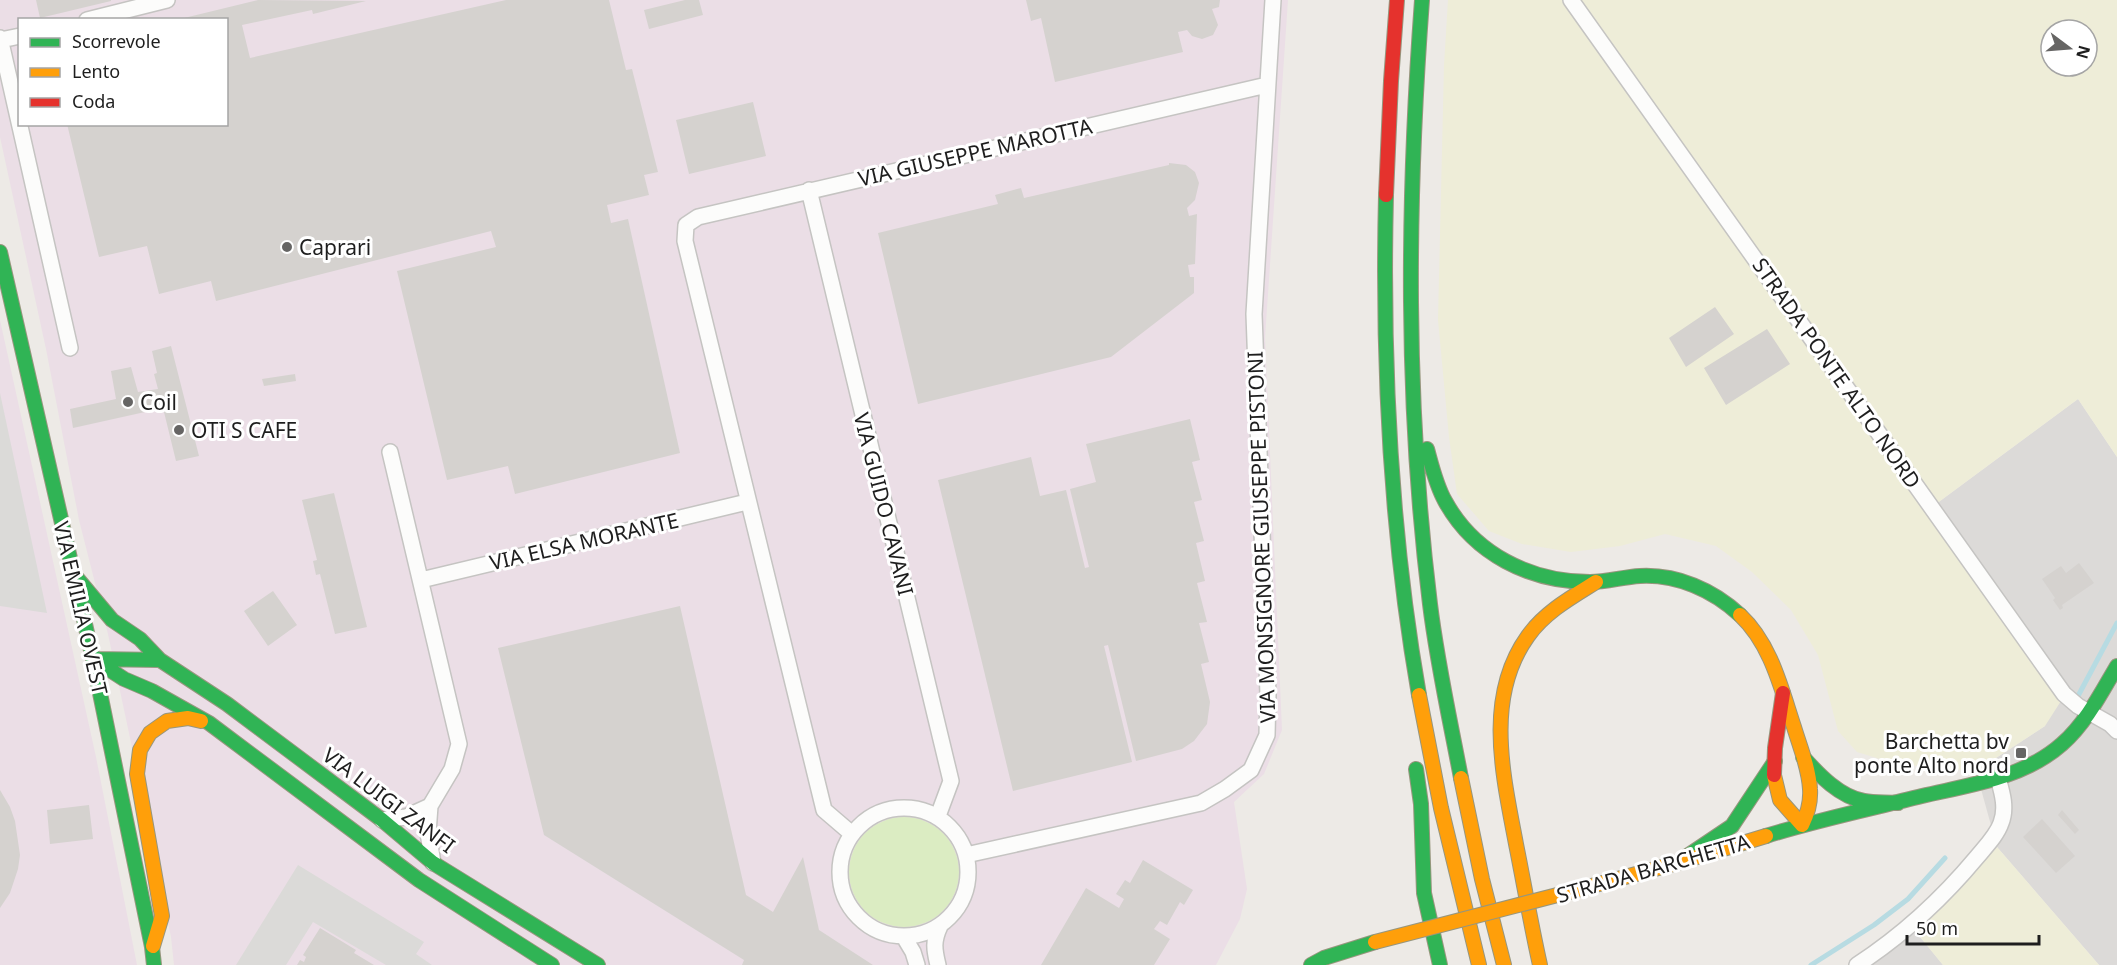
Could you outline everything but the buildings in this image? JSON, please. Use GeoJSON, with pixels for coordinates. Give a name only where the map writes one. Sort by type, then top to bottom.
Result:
{"type":"FeatureCollection","features":[{"type":"Feature","properties":{"kind":"main road"},"geometry":{"type":"LineString","coordinates":[[1397,0],[1386,173],[1384,293],[1391,457],[1412,648],[1441,809],[1479,965]]}},
{"type":"Feature","properties":{"kind":"main road"},"geometry":{"type":"LineString","coordinates":[[1422,0],[1409,232],[1411,360],[1418,476],[1430,608],[1470,826],[1504,965]]}},
{"type":"Feature","properties":{"kind":"main road","name":"VIA EMILIA OVEST"},"geometry":{"type":"LineString","coordinates":[[1,260],[93,658],[154,965]]}},
{"type":"Feature","properties":{"kind":"main road"},"geometry":{"type":"LineString","coordinates":[[1411,360],[1428,454],[1435,477],[1451,513],[1462,528],[1492,554],[1524,572],[1542,577],[1596,582],[1646,576],[1683,581],[1729,604],[1754,631],[1767,649],[1783,693],[1803,757],[1811,794],[1809,811],[1802,825],[1781,802],[1775,786],[1775,761],[1783,693]]}},
{"type":"Feature","properties":{"kind":"main road","name":"VIA LUIGI ZANFI"},"geometry":{"type":"LineString","coordinates":[[74,574],[112,620],[140,639],[160,660],[227,704],[382,820],[433,863],[598,965]]}},
{"type":"Feature","properties":{"kind":"main road"},"geometry":{"type":"LineString","coordinates":[[1540,965],[1506,792],[1500,726],[1503,701],[1507,676],[1527,636],[1565,601],[1596,582]]}},
{"type":"Feature","properties":{"kind":"main road"},"geometry":{"type":"LineString","coordinates":[[1412,648],[1413,738]]}},
{"type":"Feature","properties":{"kind":"main road"},"geometry":{"type":"LineString","coordinates":[[93,658],[160,660]]}},
{"type":"Feature","properties":{"kind":"main road"},"geometry":{"type":"LineString","coordinates":[[93,658],[124,679],[152,691],[209,723],[419,880],[552,965]]}},
{"type":"Feature","properties":{"kind":"main road","name":"STRADA BARCHETTA"},"geometry":{"type":"LineString","coordinates":[[1311,965],[1324,958],[1375,942],[1677,863],[1802,825],[1998,777],[2027,766],[2050,753],[2070,737],[2117,666]]}},
{"type":"Feature","properties":{"kind":"main road"},"geometry":{"type":"LineString","coordinates":[[152,947],[162,916],[137,774],[141,750],[150,733],[167,721],[188,718],[209,723]]}},
{"type":"Feature","properties":{"kind":"main road"},"geometry":{"type":"LineString","coordinates":[[1803,757],[1818,774],[1840,790],[1862,800],[1898,803]]}},
{"type":"Feature","properties":{"kind":"main road"},"geometry":{"type":"LineString","coordinates":[[1415,760],[1421,804],[1424,893],[1440,965]]}},
{"type":"Feature","properties":{"kind":"main road"},"geometry":{"type":"LineString","coordinates":[[1677,863],[1732,826],[1775,761]]}},
{"type":"Feature","properties":{"kind":"street"},"geometry":{"type":"LineString","coordinates":[[95,18],[167,0]]}},
{"type":"Feature","properties":{"kind":"street","name":"VIA MONSIGNORE GIUSEPPE PISTONI"},"geometry":{"type":"LineString","coordinates":[[966,855],[1201,803],[1251,770],[1268,735],[1254,315],[1273,0]]}},
{"type":"Feature","properties":{"kind":"street","name":"STRADA PONTE ALTO NORD"},"geometry":{"type":"LineString","coordinates":[[1571,0],[2064,694],[2088,713],[2110,724],[2117,731]]}},
{"type":"Feature","properties":{"kind":"street"},"geometry":{"type":"LineString","coordinates":[[18,36],[0,39],[18,118]]}},
{"type":"Feature","properties":{"kind":"street","name":"VIA GIUSEPPE MAROTTA"},"geometry":{"type":"LineString","coordinates":[[747,502],[685,241],[686,225],[698,217],[809,190],[1267,85]]}},
{"type":"Feature","properties":{"kind":"street"},"geometry":{"type":"LineString","coordinates":[[20,126],[70,348]]}},
{"type":"Feature","properties":{"kind":"street","name":"VIA GUIDO CAVANI"},"geometry":{"type":"LineString","coordinates":[[809,190],[951,781],[938,816]]}},
{"type":"Feature","properties":{"kind":"street"},"geometry":{"type":"LineString","coordinates":[[390,452],[459,744],[452,769],[430,806],[428,833],[433,863]]}},
{"type":"Feature","properties":{"kind":"street"},"geometry":{"type":"LineString","coordinates":[[747,502],[824,810],[852,834]]}},
{"type":"Feature","properties":{"kind":"street","name":"VIA ELSA MORANTE"},"geometry":{"type":"LineString","coordinates":[[421,580],[747,502]]}},
{"type":"Feature","properties":{"kind":"street"},"geometry":{"type":"LineString","coordinates":[[1857,965],[1909,928],[1938,901],[1989,842],[2001,825],[2004,812],[1998,777]]}},
{"type":"Feature","properties":{"kind":"street"},"geometry":{"type":"LineString","coordinates":[[382,820],[406,818],[430,806]]}},
{"type":"Feature","properties":{"kind":"street"},"geometry":{"type":"LineString","coordinates":[[901,807],[917,809],[938,816],[957,834],[966,855],[969,869],[965,894],[960,905],[940,926],[919,935],[892,936],[873,929],[854,913],[843,895],[840,865],[845,847],[852,834],[867,819],[885,810],[901,807]]}},
{"type":"Feature","properties":{"kind":"street"},"geometry":{"type":"LineString","coordinates":[[938,965],[934,938],[940,926]]}},
{"type":"Feature","properties":{"kind":"street"},"geometry":{"type":"LineString","coordinates":[[904,937],[913,951],[916,965]]}},
{"type":"Feature","properties":{"kind":"shaded area"},"geometry":{"type":"Polygon","coordinates":[[[0,0],[1288,0],[1265,338],[1282,730],[1264,774],[1234,802],[1247,889],[1240,919],[1216,965],[174,965],[171,937],[130,738],[108,634],[79,520],[46,349],[0,137],[0,0]]]}},
{"type":"Feature","properties":{"kind":"shaded area"},"geometry":{"type":"Polygon","coordinates":[[[0,320],[96,757],[137,965],[0,965],[0,320]]]}},
{"type":"Feature","properties":{"kind":"shaded area"},"geometry":{"type":"Polygon","coordinates":[[[0,393],[47,613],[0,606],[0,393]]]}},
{"type":"Feature","properties":{"kind":"shaded area"},"geometry":{"type":"Polygon","coordinates":[[[2078,399],[2117,457],[2117,965],[2099,965],[1997,847],[1976,771],[2045,726],[1936,504],[2078,399]]]}},
{"type":"Feature","properties":{"kind":"shaded area"},"geometry":{"type":"Polygon","coordinates":[[[298,865],[424,942],[416,954],[432,965],[386,965],[313,922],[286,965],[236,965],[298,865]]]}},
{"type":"Feature","properties":{"kind":"shaded area"},"geometry":{"type":"Polygon","coordinates":[[[1916,932],[1943,965],[1868,965],[1916,932]]]}},
{"type":"Feature","properties":{"kind":"green space"},"geometry":{"type":"Polygon","coordinates":[[[1448,0],[2117,0],[2117,457],[2078,399],[1936,504],[2068,690],[2045,726],[1976,771],[1897,764],[1857,752],[1838,731],[1818,655],[1791,610],[1752,572],[1716,546],[1665,534],[1620,546],[1571,552],[1522,544],[1489,531],[1457,494],[1438,320],[1444,65],[1448,0]]]}},
{"type":"Feature","properties":{"kind":"green space"},"geometry":{"type":"Polygon","coordinates":[[[904,817],[925,821],[943,833],[955,851],[959,872],[955,893],[943,911],[925,923],[904,927],[883,923],[865,911],[853,893],[849,872],[853,851],[865,833],[883,821],[904,817]]]}},
{"type":"Feature","properties":{"kind":"green space"},"geometry":{"type":"Polygon","coordinates":[[[1997,847],[2099,965],[1943,965],[1916,932],[1997,847]]]}},
{"type":"Feature","properties":{"kind":"waterway"},"geometry":{"type":"LineString","coordinates":[[2078,696],[2117,623]]}},
{"type":"Feature","properties":{"kind":"waterway"},"geometry":{"type":"LineString","coordinates":[[1811,965],[1874,925],[1908,899],[1945,858]]}},
{"type":"Feature","properties":{"kind":"traffic: fast"},"geometry":{"type":"LineString","coordinates":[[1422,0],[1411,227],[1416,453],[1433,626],[1461,778]]}},
{"type":"Feature","properties":{"kind":"traffic: fast"},"geometry":{"type":"LineString","coordinates":[[1386,195],[1385,320],[1390,446],[1401,571],[1419,695]]}},
{"type":"Feature","properties":{"kind":"traffic: fast"},"geometry":{"type":"LineString","coordinates":[[0,252],[93,659],[154,965]]}},
{"type":"Feature","properties":{"kind":"traffic: fast"},"geometry":{"type":"LineString","coordinates":[[1427,449],[1439,489],[1457,520],[1471,536],[1506,561],[1546,577],[1568,581],[1596,582],[1640,576],[1681,581],[1706,591],[1740,615]]}},
{"type":"Feature","properties":{"kind":"traffic: fast"},"geometry":{"type":"LineString","coordinates":[[76,577],[112,620],[140,639],[160,660],[227,704],[382,820],[433,863],[598,965]]}},
{"type":"Feature","properties":{"kind":"traffic: fast"},"geometry":{"type":"LineString","coordinates":[[93,659],[124,679],[152,691],[209,723],[419,880],[552,965]]}},
{"type":"Feature","properties":{"kind":"traffic: fast"},"geometry":{"type":"LineString","coordinates":[[93,659],[160,660]]}},
{"type":"Feature","properties":{"kind":"traffic: fast"},"geometry":{"type":"LineString","coordinates":[[1766,836],[1977,784],[2031,765],[2047,756],[2071,736],[2093,707],[2117,666]]}},
{"type":"Feature","properties":{"kind":"traffic: fast"},"geometry":{"type":"LineString","coordinates":[[1803,757],[1823,778],[1838,790],[1855,799],[1898,803]]}},
{"type":"Feature","properties":{"kind":"traffic: fast"},"geometry":{"type":"LineString","coordinates":[[1677,863],[1732,826],[1775,761]]}},
{"type":"Feature","properties":{"kind":"traffic: fast"},"geometry":{"type":"LineString","coordinates":[[1416,769],[1421,804],[1424,893],[1440,965]]}},
{"type":"Feature","properties":{"kind":"traffic: fast"},"geometry":{"type":"LineString","coordinates":[[1311,965],[1324,958],[1375,942]]}},
{"type":"Feature","properties":{"kind":"traffic: slow"},"geometry":{"type":"LineString","coordinates":[[1540,965],[1506,791],[1502,764],[1501,710],[1514,660],[1528,636],[1551,612],[1596,582]]}},
{"type":"Feature","properties":{"kind":"traffic: slow"},"geometry":{"type":"LineString","coordinates":[[1740,615],[1760,639],[1774,667],[1804,758],[1810,794],[1809,808],[1802,825],[1780,800],[1774,775]]}},
{"type":"Feature","properties":{"kind":"traffic: slow"},"geometry":{"type":"LineString","coordinates":[[1419,695],[1441,808],[1479,965]]}},
{"type":"Feature","properties":{"kind":"traffic: slow"},"geometry":{"type":"LineString","coordinates":[[153,946],[162,916],[137,774],[140,750],[150,733],[167,721],[188,718],[201,721]]}},
{"type":"Feature","properties":{"kind":"traffic: slow"},"geometry":{"type":"LineString","coordinates":[[1461,778],[1482,879],[1504,965]]}},
{"type":"Feature","properties":{"kind":"traffic: slow"},"geometry":{"type":"LineString","coordinates":[[1573,891],[1766,836]]}},
{"type":"Feature","properties":{"kind":"traffic: slow"},"geometry":{"type":"LineString","coordinates":[[1375,942],[1573,891]]}},
{"type":"Feature","properties":{"kind":"traffic: jam"},"geometry":{"type":"LineString","coordinates":[[1386,195],[1397,0]]}},
{"type":"Feature","properties":{"kind":"traffic: jam"},"geometry":{"type":"LineString","coordinates":[[1774,775],[1775,748],[1783,693]]}},
{"type":"Feature","properties":{"kind":"place","name":"Caprari"},"geometry":{"type":"Point","coordinates":[287,247]}},
{"type":"Feature","properties":{"kind":"place","name":"Coil"},"geometry":{"type":"Point","coordinates":[128,402]}},
{"type":"Feature","properties":{"kind":"place","name":"OTI S CAFE"},"geometry":{"type":"Point","coordinates":[179,430]}},
{"type":"Feature","properties":{"kind":"place","name":"Barchetta bv ponte Alto nord"},"geometry":{"type":"Point","coordinates":[2021,753]}}]}
